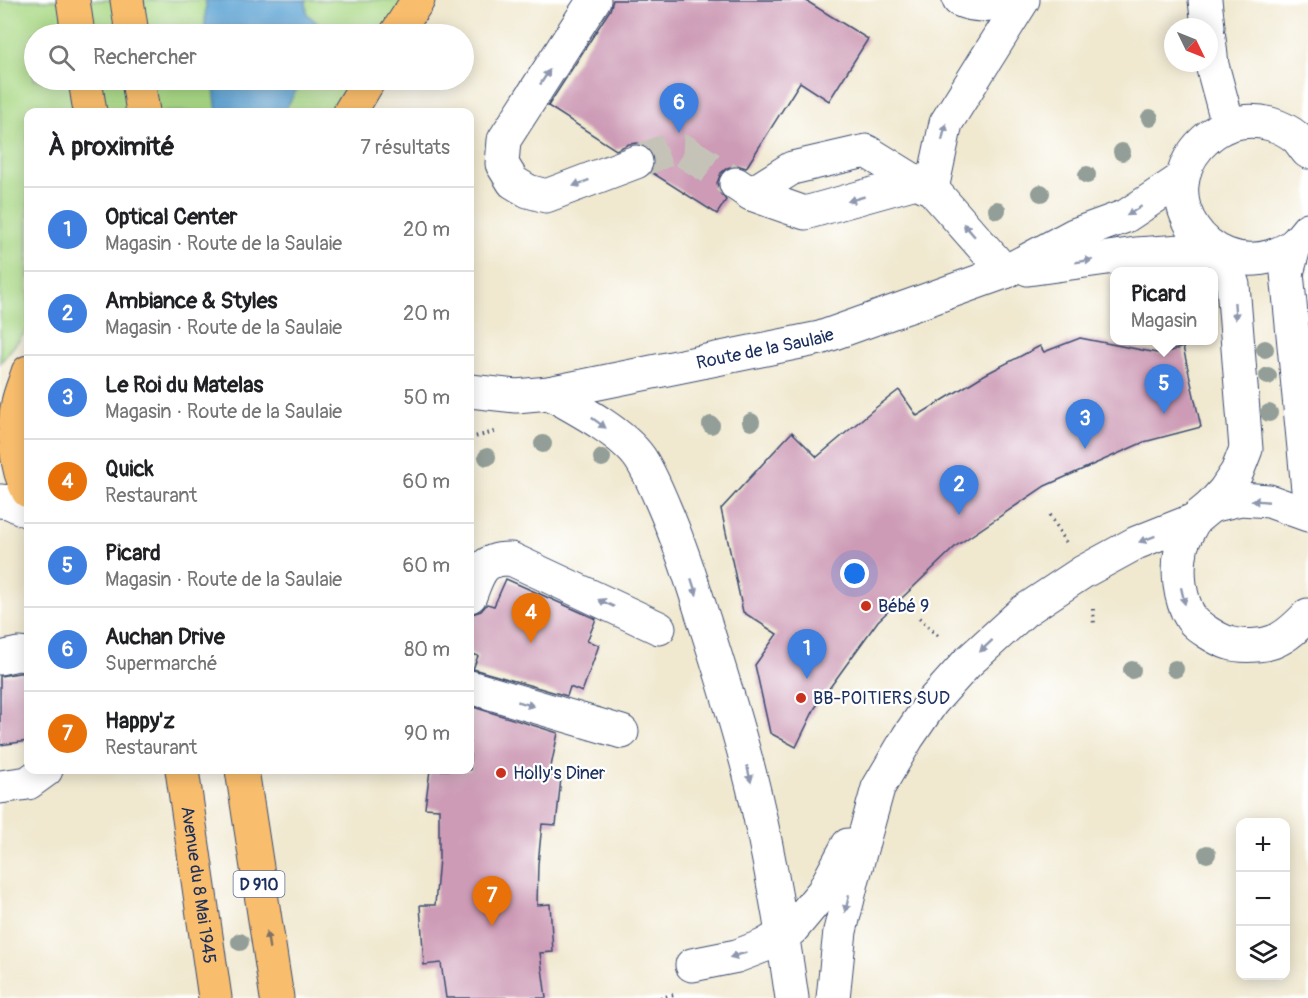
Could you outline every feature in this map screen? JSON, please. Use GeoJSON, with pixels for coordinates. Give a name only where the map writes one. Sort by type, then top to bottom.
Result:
{"type":"FeatureCollection","features":[{"type":"Feature","properties":{"kind":"main road"},"geometry":{"type":"LineString","coordinates":[[73,0],[77,24]]}},
{"type":"Feature","properties":{"kind":"main road"},"geometry":{"type":"LineString","coordinates":[[126,0],[130,24]]}},
{"type":"Feature","properties":{"kind":"main road"},"geometry":{"type":"LineString","coordinates":[[402,24],[418,0]]}},
{"type":"Feature","properties":{"kind":"main road"},"geometry":{"type":"LineString","coordinates":[[87,90],[89,108]]}},
{"type":"Feature","properties":{"kind":"main road"},"geometry":{"type":"LineString","coordinates":[[140,90],[142,108]]}},
{"type":"Feature","properties":{"kind":"main road"},"geometry":{"type":"LineString","coordinates":[[352,108],[363,90]]}},
{"type":"Feature","properties":{"kind":"main road"},"geometry":{"type":"LineString","coordinates":[[24,380],[9,409],[24,482]]}},
{"type":"Feature","properties":{"kind":"main road","name":"Avenue du 8 Mai 1945"},"geometry":{"type":"LineString","coordinates":[[183,774],[215,998]]}},
{"type":"Feature","properties":{"kind":"main road","name":"D 910"},"geometry":{"type":"LineString","coordinates":[[243,774],[277,998]]}},
{"type":"Feature","properties":{"kind":"street"},"geometry":{"type":"LineString","coordinates":[[594,0],[504,140],[502,164],[513,182],[528,191],[546,196],[636,162]]}},
{"type":"Feature","properties":{"kind":"street"},"geometry":{"type":"LineString","coordinates":[[959,0],[971,5],[983,6],[1006,0]]}},
{"type":"Feature","properties":{"kind":"street"},"geometry":{"type":"LineString","coordinates":[[924,186],[946,123],[1023,0]]}},
{"type":"Feature","properties":{"kind":"street"},"geometry":{"type":"LineString","coordinates":[[1205,0],[1207,18]]}},
{"type":"Feature","properties":{"kind":"street"},"geometry":{"type":"LineString","coordinates":[[1214,72],[1228,124]]}},
{"type":"Feature","properties":{"kind":"street"},"geometry":{"type":"LineString","coordinates":[[1304,142],[1276,125],[1252,121],[1228,124],[1207,137],[1191,155],[1183,178],[1182,199],[1187,219],[1198,236],[1218,252],[1233,285],[1246,449],[1237,472],[1225,490],[1203,513],[1181,548],[1179,574],[1184,602],[1191,619],[1203,630],[1228,643],[1251,646],[1275,642],[1308,615]]}},
{"type":"Feature","properties":{"kind":"street"},"geometry":{"type":"LineString","coordinates":[[924,186],[805,213],[743,189],[792,168],[866,151],[924,186],[1005,273]]}},
{"type":"Feature","properties":{"kind":"street","name":"Route de la Saulaie"},"geometry":{"type":"LineString","coordinates":[[474,391],[516,396],[549,393],[820,338],[1005,273],[1074,236],[1125,216],[1183,178]]}},
{"type":"Feature","properties":{"kind":"street"},"geometry":{"type":"LineString","coordinates":[[1301,237],[1287,273],[1308,490]]}},
{"type":"Feature","properties":{"kind":"street","name":"Route de la Saulaie"},"geometry":{"type":"LineString","coordinates":[[1005,273],[1136,254],[1218,252],[1241,259],[1260,259],[1278,254],[1301,237]]}},
{"type":"Feature","properties":{"kind":"street"},"geometry":{"type":"LineString","coordinates":[[549,393],[589,416],[625,442],[639,457],[655,485],[673,529],[728,695],[749,771],[768,855],[792,998]]}},
{"type":"Feature","properties":{"kind":"street","name":"Route de la Saulaie"},"geometry":{"type":"LineString","coordinates":[[474,411],[516,396]]}},
{"type":"Feature","properties":{"kind":"street"},"geometry":{"type":"LineString","coordinates":[[692,965],[737,956],[763,946],[792,929],[823,892],[878,788],[932,702],[967,663],[1024,611],[1083,572],[1136,543],[1203,513],[1241,500],[1269,501],[1308,515]]}},
{"type":"Feature","properties":{"kind":"street"},"geometry":{"type":"LineString","coordinates":[[0,501],[9,502],[24,509]]}},
{"type":"Feature","properties":{"kind":"street"},"geometry":{"type":"LineString","coordinates":[[474,584],[478,573],[486,563],[499,558],[511,559],[659,628]]}},
{"type":"Feature","properties":{"kind":"street"},"geometry":{"type":"LineString","coordinates":[[0,658],[24,655]]}},
{"type":"Feature","properties":{"kind":"street"},"geometry":{"type":"LineString","coordinates":[[474,688],[622,732]]}},
{"type":"Feature","properties":{"kind":"street"},"geometry":{"type":"LineString","coordinates":[[0,787],[28,783],[40,774]]}},
{"type":"Feature","properties":{"kind":"street"},"geometry":{"type":"LineString","coordinates":[[833,998],[840,931],[878,788]]}},
{"type":"Feature","properties":{"kind":"green space"},"geometry":{"type":"Polygon","coordinates":[[[0,0],[407,0],[390,24],[24,24],[24,90],[346,90],[334,108],[24,108],[24,334],[0,363],[0,0]]]}},
{"type":"Feature","properties":{"kind":"water"},"geometry":{"type":"Polygon","coordinates":[[[206,0],[306,0],[307,14],[318,24],[205,24],[206,0]]]}},
{"type":"Feature","properties":{"kind":"water"},"geometry":{"type":"Polygon","coordinates":[[[214,90],[296,90],[286,108],[216,108],[214,90]]]}},
{"type":"Feature","properties":{"kind":"building"},"geometry":{"type":"Polygon","coordinates":[[[613,0],[805,0],[868,39],[829,101],[800,82],[746,168],[737,165],[721,173],[717,183],[720,193],[726,200],[717,214],[651,172],[655,164],[654,156],[647,147],[638,143],[616,150],[548,106],[610,10],[613,0]]]}},
{"type":"Feature","properties":{"kind":"building"},"geometry":{"type":"Polygon","coordinates":[[[1080,338],[1162,354],[1183,347],[1201,427],[1144,442],[1045,486],[956,546],[878,621],[815,708],[796,747],[770,733],[755,665],[777,634],[743,612],[721,509],[792,432],[817,457],[899,390],[917,416],[984,375],[1040,346],[1044,352],[1080,338]]]}},
{"type":"Feature","properties":{"kind":"building"},"geometry":{"type":"Polygon","coordinates":[[[506,579],[596,619],[587,641],[599,645],[582,692],[570,687],[567,696],[474,669],[478,656],[474,654],[474,613],[481,611],[487,604],[494,606],[506,579]]]}},
{"type":"Feature","properties":{"kind":"building"},"geometry":{"type":"Polygon","coordinates":[[[24,673],[24,742],[0,745],[0,676],[24,673]]]}},
{"type":"Feature","properties":{"kind":"building"},"geometry":{"type":"Polygon","coordinates":[[[474,707],[558,733],[549,776],[561,778],[556,825],[542,824],[538,864],[537,905],[550,904],[553,952],[540,953],[546,998],[446,998],[441,963],[424,965],[420,905],[435,905],[439,858],[439,809],[425,808],[429,774],[474,774],[474,707]]]}},
{"type":"Feature","properties":{"kind":"tunnel"},"geometry":{"type":"LineString","coordinates":[[636,162],[667,150],[684,151],[736,184]]}},
{"type":"Feature","properties":{"kind":"place","name":"Auchan Drive"},"geometry":{"type":"Point","coordinates":[679,133]}},
{"type":"Feature","properties":{"kind":"place","name":"Picard"},"geometry":{"type":"Point","coordinates":[1164,414]}},
{"type":"Feature","properties":{"kind":"place","name":"Le Roi du Matelas"},"geometry":{"type":"Point","coordinates":[1085,449]}},
{"type":"Feature","properties":{"kind":"place","name":"Ambiance & Styles"},"geometry":{"type":"Point","coordinates":[959,515]}},
{"type":"Feature","properties":{"kind":"place","name":"Bébé 9"},"geometry":{"type":"Point","coordinates":[866,606]}},
{"type":"Feature","properties":{"kind":"place","name":"Quick"},"geometry":{"type":"Point","coordinates":[531,643]}},
{"type":"Feature","properties":{"kind":"place","name":"Optical Center"},"geometry":{"type":"Point","coordinates":[807,679]}},
{"type":"Feature","properties":{"kind":"place","name":"BB-POITIERS SUD"},"geometry":{"type":"Point","coordinates":[801,698]}},
{"type":"Feature","properties":{"kind":"place","name":"Holly's Diner"},"geometry":{"type":"Point","coordinates":[501,773]}},
{"type":"Feature","properties":{"kind":"place","name":"Happy'z"},"geometry":{"type":"Point","coordinates":[492,926]}}]}
